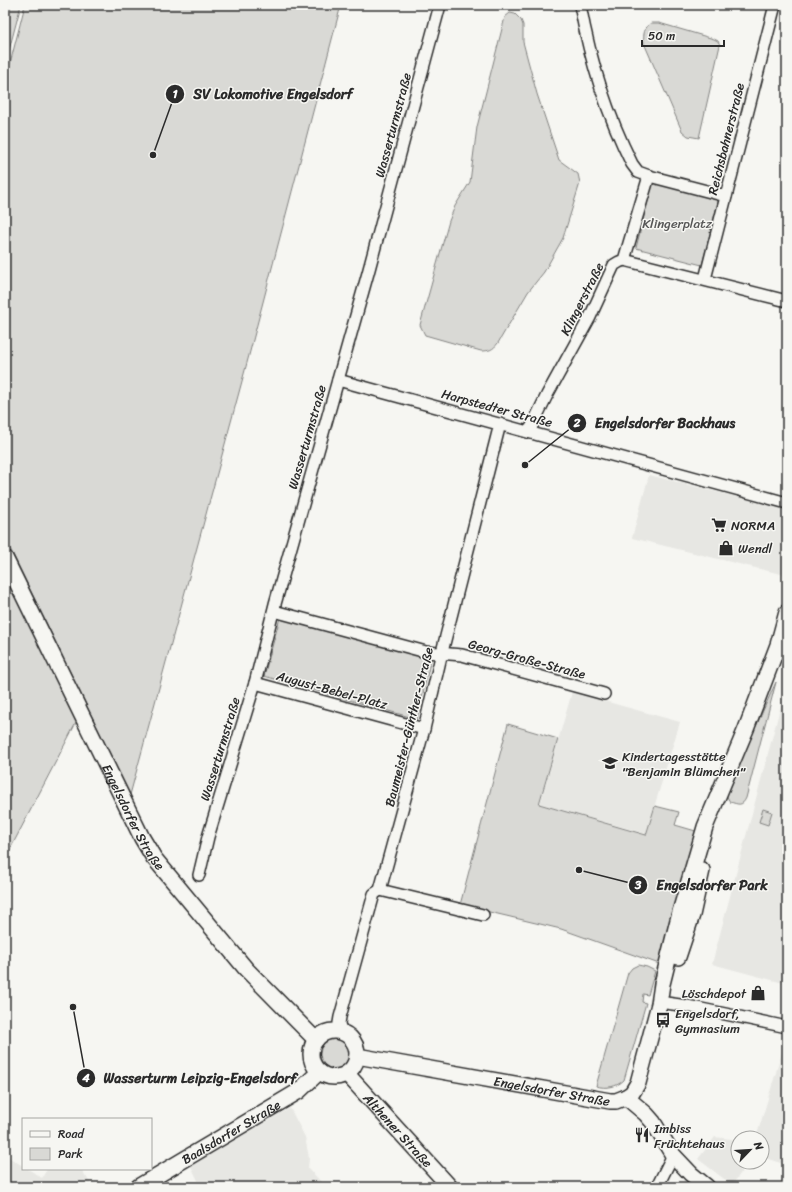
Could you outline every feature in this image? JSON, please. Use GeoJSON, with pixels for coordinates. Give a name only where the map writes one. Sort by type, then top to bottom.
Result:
{"type":"FeatureCollection","features":[{"type":"Feature","properties":{"kind":"main road","name":"Engelsdorfer Straße"},"geometry":{"type":"LineString","coordinates":[[5,558],[142,838],[154,858],[246,969],[316,1040]]}},
{"type":"Feature","properties":{"kind":"main road"},"geometry":{"type":"LineString","coordinates":[[626,1097],[632,1093],[638,1083],[680,912],[705,827],[746,729],[778,645],[787,612]]}},
{"type":"Feature","properties":{"kind":"main road"},"geometry":{"type":"LineString","coordinates":[[341,1032],[351,1038],[354,1044],[357,1056],[356,1063],[347,1074],[340,1077],[326,1076],[319,1072],[312,1060],[313,1046],[316,1040],[326,1033],[341,1032]]}},
{"type":"Feature","properties":{"kind":"main road","name":"Engelsdorfer Straße"},"geometry":{"type":"LineString","coordinates":[[357,1056],[610,1101],[616,1101],[626,1097],[653,1122],[673,1155],[691,1174],[707,1187]]}},
{"type":"Feature","properties":{"kind":"main road","name":"Baalsdorfer Straße"},"geometry":{"type":"LineString","coordinates":[[138,1187],[299,1091],[319,1072]]}},
{"type":"Feature","properties":{"kind":"main road","name":"Althener Straße"},"geometry":{"type":"LineString","coordinates":[[347,1074],[450,1187]]}},
{"type":"Feature","properties":{"kind":"street","name":"Wasserturmstraße"},"geometry":{"type":"LineString","coordinates":[[199,876],[208,837],[255,683],[440,5]]}},
{"type":"Feature","properties":{"kind":"street"},"geometry":{"type":"LineString","coordinates":[[580,5],[596,73],[609,111],[632,164],[638,172],[726,196]]}},
{"type":"Feature","properties":{"kind":"street","name":"Reichsbahnerstraße"},"geometry":{"type":"LineString","coordinates":[[705,279],[775,5]]}},
{"type":"Feature","properties":{"kind":"street","name":"Klingerstraße"},"geometry":{"type":"LineString","coordinates":[[529,432],[547,395],[590,317],[614,265],[624,260],[649,176]]}},
{"type":"Feature","properties":{"kind":"street"},"geometry":{"type":"LineString","coordinates":[[624,260],[705,279],[787,301]]}},
{"type":"Feature","properties":{"kind":"street","name":"Harpstedter Straße"},"geometry":{"type":"LineString","coordinates":[[338,380],[787,503]]}},
{"type":"Feature","properties":{"kind":"street","name":"Baumeister-Günther-Straße"},"geometry":{"type":"LineString","coordinates":[[341,1032],[339,1024],[340,1017],[374,894],[380,890],[424,729],[500,424]]}},
{"type":"Feature","properties":{"kind":"street"},"geometry":{"type":"LineString","coordinates":[[274,611],[426,652],[442,652]]}},
{"type":"Feature","properties":{"kind":"street","name":"Georg-Große-Straße"},"geometry":{"type":"LineString","coordinates":[[442,652],[462,655],[604,694]]}},
{"type":"Feature","properties":{"kind":"street","name":"August-Bebel-Platz"},"geometry":{"type":"LineString","coordinates":[[255,683],[424,729]]}},
{"type":"Feature","properties":{"kind":"street"},"geometry":{"type":"LineString","coordinates":[[380,890],[483,914]]}},
{"type":"Feature","properties":{"kind":"street"},"geometry":{"type":"LineString","coordinates":[[659,1002],[787,1027]]}},
{"type":"Feature","properties":{"kind":"street"},"geometry":{"type":"LineString","coordinates":[[657,1187],[673,1155]]}},
{"type":"Feature","properties":{"kind":"shaded area"},"geometry":{"type":"Polygon","coordinates":[[[649,475],[787,509],[787,567],[785,575],[632,538],[649,475]]]}},
{"type":"Feature","properties":{"kind":"shaded area"},"geometry":{"type":"Polygon","coordinates":[[[787,682],[787,984],[712,964],[787,682]]]}},
{"type":"Feature","properties":{"kind":"shaded area","name":"Kindertagesstätte \"Benjamin Blümchen\""},"geometry":{"type":"Polygon","coordinates":[[[572,692],[680,722],[646,834],[540,804],[572,692]]]}},
{"type":"Feature","properties":{"kind":"shaded area"},"geometry":{"type":"Polygon","coordinates":[[[787,1036],[787,1165],[770,1160],[770,1130],[758,1130],[787,1036]]]}},
{"type":"Feature","properties":{"kind":"shaded area"},"geometry":{"type":"Polygon","coordinates":[[[290,1108],[305,1137],[309,1158],[308,1168],[326,1187],[201,1187],[191,1166],[290,1108]]]}},
{"type":"Feature","properties":{"kind":"shaded area"},"geometry":{"type":"Polygon","coordinates":[[[715,1137],[730,1139],[730,1170],[743,1170],[732,1185],[698,1159],[715,1137]]]}},
{"type":"Feature","properties":{"kind":"shaded area"},"geometry":{"type":"Polygon","coordinates":[[[5,1155],[22,1165],[22,1170],[30,1170],[42,1178],[46,1170],[82,1170],[93,1187],[5,1187],[5,1155]]]}},
{"type":"Feature","properties":{"kind":"green space"},"geometry":{"type":"Polygon","coordinates":[[[5,5],[21,5],[5,65],[5,5]]]}},
{"type":"Feature","properties":{"kind":"green space"},"geometry":{"type":"Polygon","coordinates":[[[25,5],[341,5],[248,359],[130,795],[5,538],[5,83],[25,5]]]}},
{"type":"Feature","properties":{"kind":"green space"},"geometry":{"type":"Polygon","coordinates":[[[510,13],[515,14],[521,20],[523,25],[523,42],[537,94],[559,160],[578,174],[580,183],[563,238],[544,272],[528,292],[498,343],[491,350],[481,351],[425,335],[420,325],[449,221],[455,206],[470,182],[477,127],[505,17],[510,13]]]}},
{"type":"Feature","properties":{"kind":"green space"},"geometry":{"type":"Polygon","coordinates":[[[651,23],[659,23],[714,39],[718,41],[720,45],[699,138],[688,136],[682,131],[644,43],[644,32],[651,23]]]}},
{"type":"Feature","properties":{"kind":"green space","name":"Klingerplatz"},"geometry":{"type":"Polygon","coordinates":[[[653,181],[719,198],[702,265],[636,248],[653,181]]]}},
{"type":"Feature","properties":{"kind":"green space"},"geometry":{"type":"Polygon","coordinates":[[[5,565],[78,719],[5,859],[5,565]]]}},
{"type":"Feature","properties":{"kind":"green space"},"geometry":{"type":"Polygon","coordinates":[[[280,618],[431,659],[417,719],[264,676],[280,618]]]}},
{"type":"Feature","properties":{"kind":"green space"},"geometry":{"type":"Polygon","coordinates":[[[776,682],[746,798],[741,804],[730,802],[726,795],[728,788],[776,682]]]}},
{"type":"Feature","properties":{"kind":"green space"},"geometry":{"type":"Polygon","coordinates":[[[508,724],[558,739],[539,804],[646,835],[655,806],[679,812],[675,825],[699,832],[662,965],[561,929],[460,905],[508,724]]]}},
{"type":"Feature","properties":{"kind":"green space"},"geometry":{"type":"Polygon","coordinates":[[[763,809],[772,812],[768,825],[759,822],[763,809]]]}},
{"type":"Feature","properties":{"kind":"green space"},"geometry":{"type":"Polygon","coordinates":[[[638,965],[655,971],[648,995],[643,994],[642,1002],[646,1003],[624,1080],[611,1087],[596,1086],[628,973],[632,968],[638,965]]]}},
{"type":"Feature","properties":{"kind":"green space"},"geometry":{"type":"Polygon","coordinates":[[[335,1039],[345,1044],[350,1054],[345,1064],[335,1069],[325,1064],[320,1054],[325,1044],[335,1039]]]}},
{"type":"Feature","properties":{"kind":"place","name":"SV Lokomotive Engelsdorf"},"geometry":{"type":"Point","coordinates":[153,155]}},
{"type":"Feature","properties":{"kind":"place","name":"Engelsdorfer Backhaus"},"geometry":{"type":"Point","coordinates":[525,465]}},
{"type":"Feature","properties":{"kind":"place","name":"NORMA"},"geometry":{"type":"Point","coordinates":[719,525]}},
{"type":"Feature","properties":{"kind":"place","name":"Wendl"},"geometry":{"type":"Point","coordinates":[726,548]}},
{"type":"Feature","properties":{"kind":"place","name":"Kindertagesstätte \"Benjamin Blümchen\""},"geometry":{"type":"Point","coordinates":[610,763]}},
{"type":"Feature","properties":{"kind":"place","name":"Engelsdorfer Park"},"geometry":{"type":"Point","coordinates":[579,870]}},
{"type":"Feature","properties":{"kind":"place","name":"Löschdepot"},"geometry":{"type":"Point","coordinates":[758,993]}},
{"type":"Feature","properties":{"kind":"place","name":"Wasserturm Leipzig-Engelsdorf"},"geometry":{"type":"Point","coordinates":[73,1007]}},
{"type":"Feature","properties":{"kind":"place","name":"Engelsdorf, Gymnasium"},"geometry":{"type":"Point","coordinates":[663,1020]}},
{"type":"Feature","properties":{"kind":"place","name":"Imbiss Früchtehaus"},"geometry":{"type":"Point","coordinates":[642,1135]}}]}
